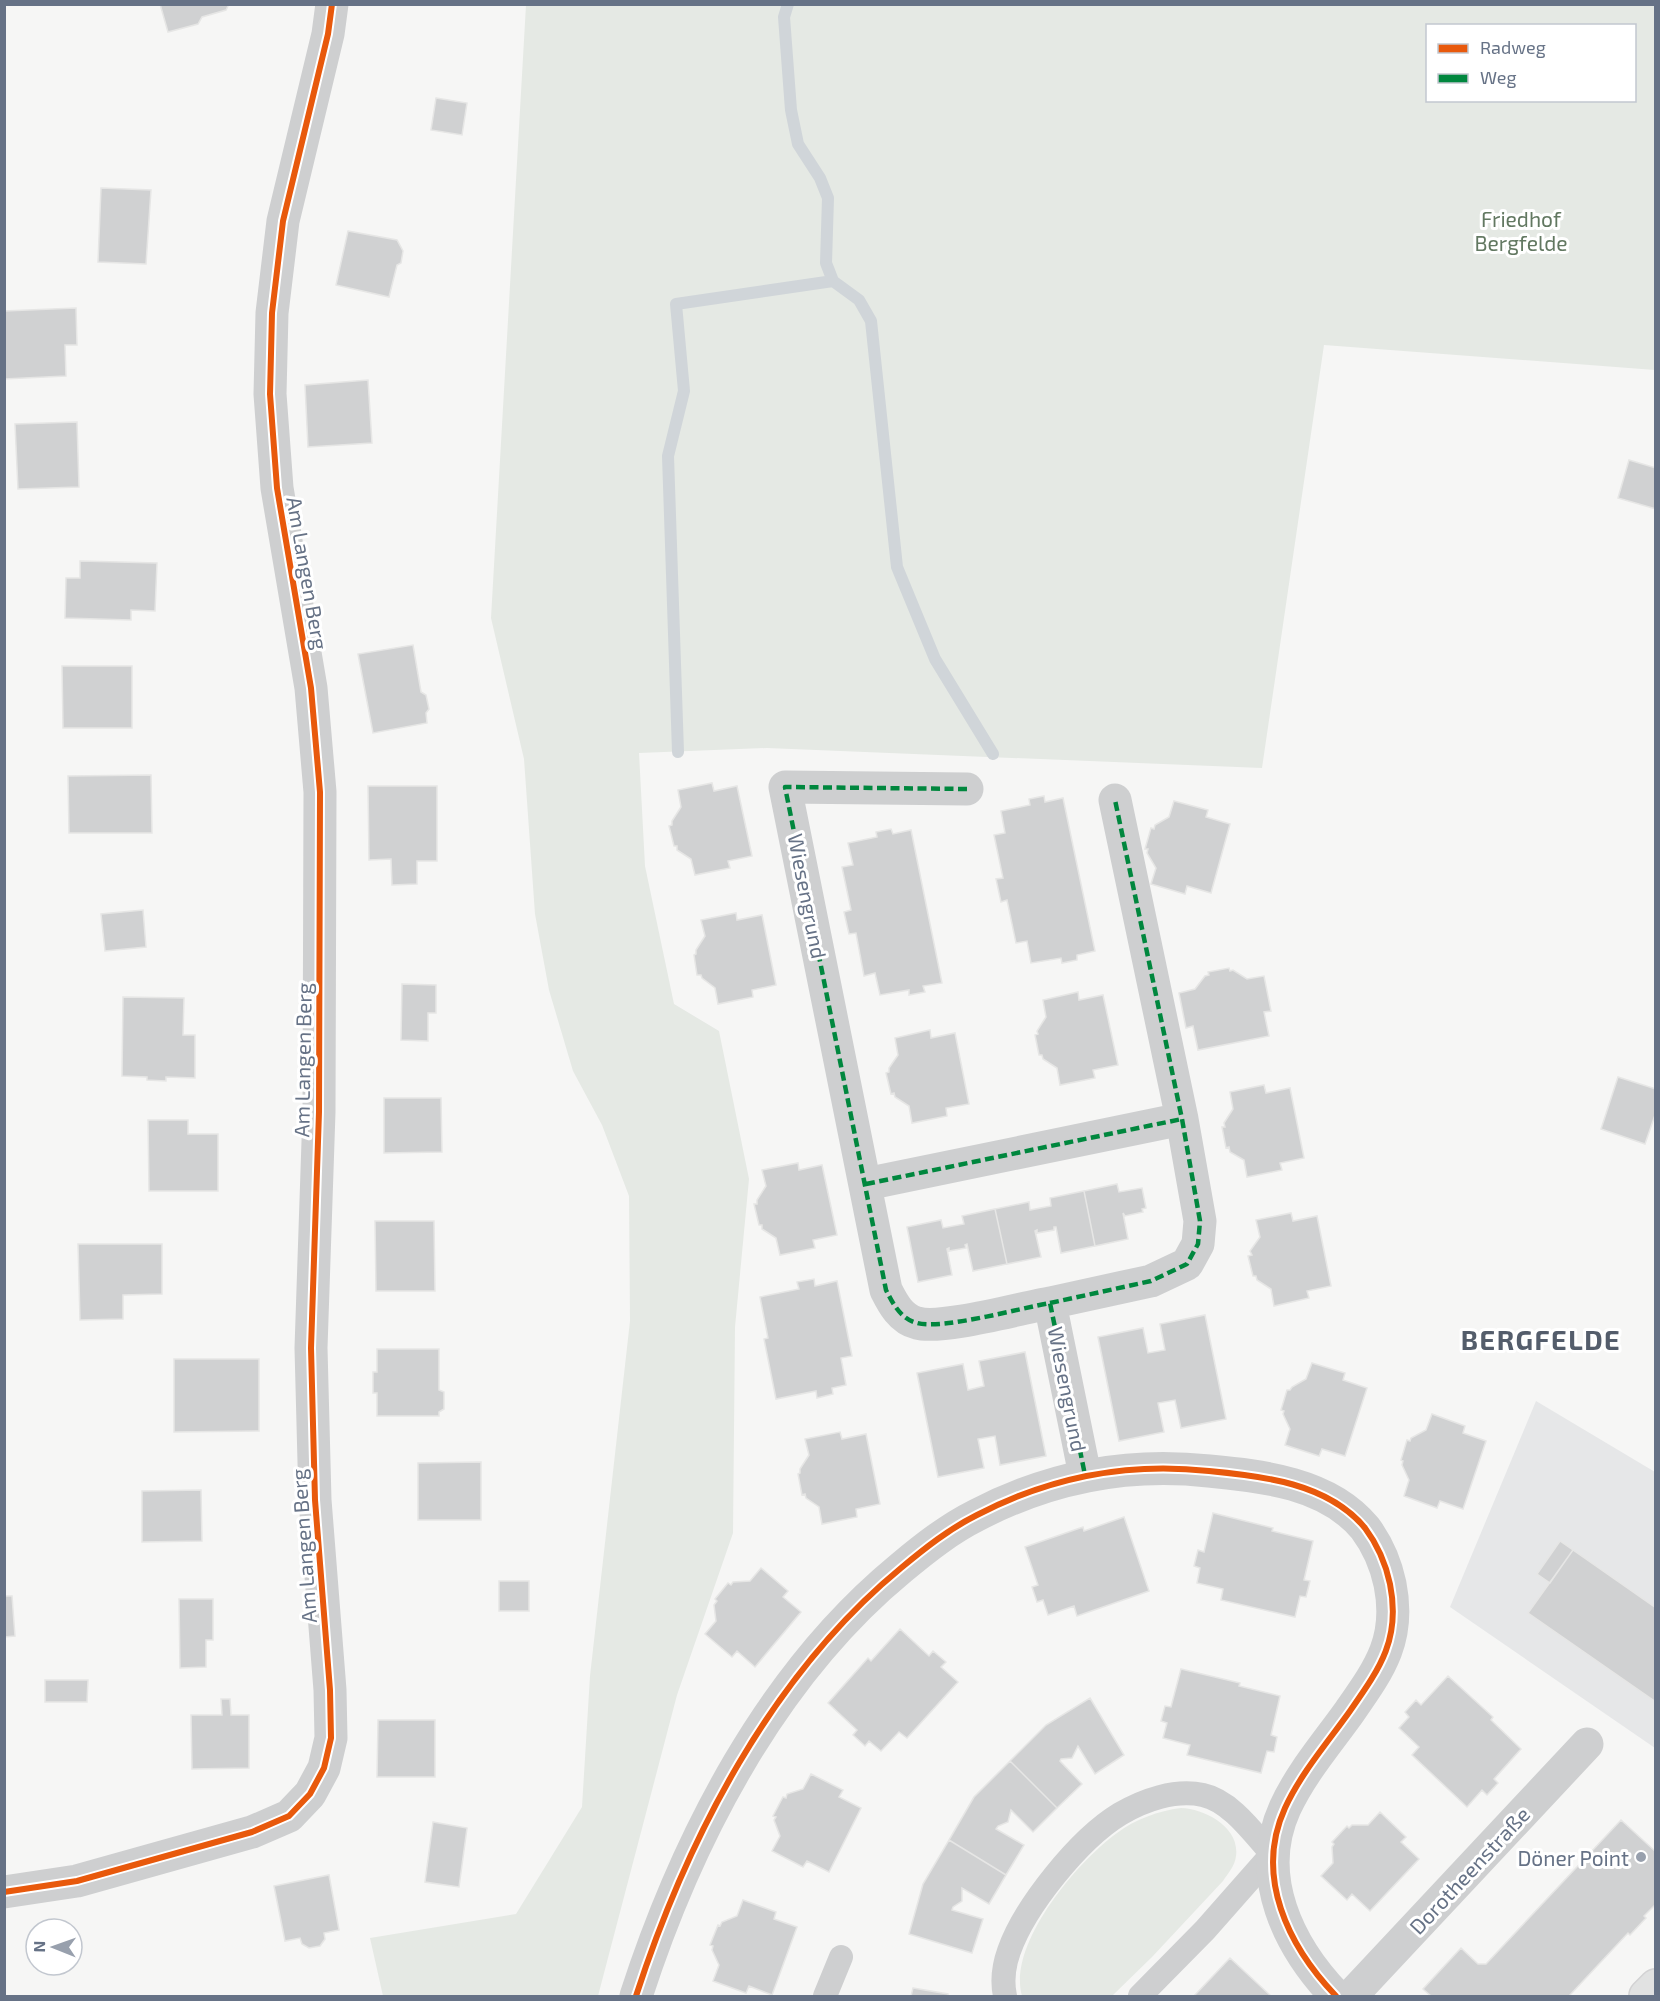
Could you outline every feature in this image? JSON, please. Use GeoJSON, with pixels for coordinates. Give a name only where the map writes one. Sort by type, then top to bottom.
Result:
{"type":"FeatureCollection","features":[{"type":"Feature","properties":{"kind":"main road"},"geometry":{"type":"LineString","coordinates":[[1646,1996],[1656,1986]]}},
{"type":"Feature","properties":{"kind":"street","name":"Am Langen Berg"},"geometry":{"type":"LineString","coordinates":[[4,1893],[77,1881],[252,1832],[289,1816],[310,1794],[324,1768],[331,1738],[330,1690],[315,1500],[311,1348],[319,1113],[320,792],[311,688],[277,488],[270,394],[272,313],[283,221],[328,34],[332,4]]}},
{"type":"Feature","properties":{"kind":"street","name":"Wiesengrund"},"geometry":{"type":"LineString","coordinates":[[967,789],[785,787],[886,1290],[896,1310],[916,1323],[940,1324],[1151,1281],[1187,1264],[1198,1244],[1200,1221],[1182,1119],[1115,800]]}},
{"type":"Feature","properties":{"kind":"street"},"geometry":{"type":"LineString","coordinates":[[866,1184],[1182,1119]]}},
{"type":"Feature","properties":{"kind":"street","name":"Wiesengrund"},"geometry":{"type":"LineString","coordinates":[[1050,1303],[1085,1475]]}},
{"type":"Feature","properties":{"kind":"street"},"geometry":{"type":"LineString","coordinates":[[636,1996],[663,1918],[695,1843],[753,1742],[795,1681],[827,1640],[857,1608],[923,1550],[960,1524],[1026,1493],[1085,1475],[1153,1467],[1233,1473],[1280,1481],[1316,1493],[1343,1509],[1364,1528],[1379,1551],[1389,1577],[1394,1618],[1390,1644],[1373,1677],[1290,1799],[1280,1823],[1272,1854],[1276,1895],[1293,1938],[1310,1966],[1336,1996]]}},
{"type":"Feature","properties":{"kind":"street","name":"Dorotheenstraße"},"geometry":{"type":"LineString","coordinates":[[1351,1996],[1587,1744]]}},
{"type":"Feature","properties":{"kind":"lane"},"geometry":{"type":"LineString","coordinates":[[1005,1996],[1004,1975],[1008,1953],[1019,1930],[1035,1903],[1085,1841],[1108,1822],[1150,1800],[1171,1795],[1191,1794],[1210,1797],[1230,1811],[1272,1854],[1205,1930],[1140,1996]]}},
{"type":"Feature","properties":{"kind":"lane"},"geometry":{"type":"LineString","coordinates":[[825,1996],[841,1957]]}},
{"type":"Feature","properties":{"kind":"shaded area"},"geometry":{"type":"Polygon","coordinates":[[[1536,1401],[1655,1472],[1655,1748],[1450,1607],[1536,1401]]]}},
{"type":"Feature","properties":{"kind":"green space","name":"Friedhof Bergfelde"},"geometry":{"type":"Polygon","coordinates":[[[526,5],[1655,5],[1655,370],[1324,345],[1262,768],[767,748],[639,753],[645,866],[674,1004],[719,1031],[749,1179],[735,1327],[733,1533],[677,1695],[598,1996],[383,1996],[370,1938],[516,1914],[582,1807],[590,1676],[630,1321],[629,1196],[602,1125],[573,1071],[549,990],[535,914],[524,759],[491,618],[526,5]]]}},
{"type":"Feature","properties":{"kind":"green space"},"geometry":{"type":"Polygon","coordinates":[[[1181,1808],[1210,1816],[1227,1828],[1232,1836],[1236,1846],[1236,1856],[1233,1866],[1223,1881],[1112,1996],[1022,1996],[1020,1975],[1025,1953],[1035,1929],[1066,1883],[1101,1846],[1124,1828],[1147,1816],[1181,1808]]]}},
{"type":"Feature","properties":{"kind":"building"},"geometry":{"type":"Polygon","coordinates":[[[160,4],[229,4],[226,10],[202,17],[198,24],[168,32],[160,4]]]}},
{"type":"Feature","properties":{"kind":"building"},"geometry":{"type":"Polygon","coordinates":[[[436,98],[467,103],[462,135],[431,130],[436,98]]]}},
{"type":"Feature","properties":{"kind":"building"},"geometry":{"type":"Polygon","coordinates":[[[101,188],[151,190],[146,264],[98,262],[101,188]]]}},
{"type":"Feature","properties":{"kind":"building"},"geometry":{"type":"Polygon","coordinates":[[[348,231],[397,240],[403,251],[389,297],[336,285],[348,231]]]}},
{"type":"Feature","properties":{"kind":"building"},"geometry":{"type":"Polygon","coordinates":[[[76,308],[77,345],[65,345],[66,376],[4,379],[4,311],[76,308]]]}},
{"type":"Feature","properties":{"kind":"building"},"geometry":{"type":"Polygon","coordinates":[[[368,380],[372,443],[308,447],[305,385],[368,380]]]}},
{"type":"Feature","properties":{"kind":"building"},"geometry":{"type":"Polygon","coordinates":[[[77,422],[79,487],[18,489],[15,424],[77,422]]]}},
{"type":"Feature","properties":{"kind":"building"},"geometry":{"type":"Polygon","coordinates":[[[1629,460],[1656,468],[1656,509],[1618,498],[1629,460]]]}},
{"type":"Feature","properties":{"kind":"building"},"geometry":{"type":"Polygon","coordinates":[[[80,561],[157,563],[155,611],[131,610],[131,620],[65,618],[66,578],[80,578],[80,561]]]}},
{"type":"Feature","properties":{"kind":"building"},"geometry":{"type":"Polygon","coordinates":[[[413,645],[421,692],[426,695],[429,709],[426,713],[427,723],[373,733],[358,654],[413,645]]]}},
{"type":"Feature","properties":{"kind":"building"},"geometry":{"type":"Polygon","coordinates":[[[62,666],[132,666],[132,728],[63,728],[62,666]]]}},
{"type":"Feature","properties":{"kind":"building"},"geometry":{"type":"Polygon","coordinates":[[[151,775],[152,833],[69,833],[68,776],[151,775]]]}},
{"type":"Feature","properties":{"kind":"building"},"geometry":{"type":"Polygon","coordinates":[[[712,783],[714,791],[737,786],[752,856],[728,861],[730,868],[695,875],[691,859],[677,850],[677,846],[674,846],[669,826],[672,825],[681,807],[678,790],[712,783]]]}},
{"type":"Feature","properties":{"kind":"building"},"geometry":{"type":"Polygon","coordinates":[[[368,786],[437,786],[437,861],[417,861],[417,884],[392,885],[391,859],[369,860],[368,786]]]}},
{"type":"Feature","properties":{"kind":"building"},"geometry":{"type":"Polygon","coordinates":[[[1044,796],[1045,802],[1063,798],[1095,951],[1077,955],[1077,960],[1062,963],[1061,958],[1031,963],[1027,941],[1016,943],[1007,900],[1001,902],[996,879],[1003,878],[994,835],[1005,833],[1001,811],[1030,805],[1029,799],[1044,796]]]}},
{"type":"Feature","properties":{"kind":"building"},"geometry":{"type":"Polygon","coordinates":[[[1174,801],[1208,810],[1206,817],[1230,824],[1211,893],[1187,886],[1185,894],[1151,884],[1156,868],[1147,853],[1148,849],[1145,849],[1151,828],[1154,829],[1155,825],[1169,817],[1174,801]]]}},
{"type":"Feature","properties":{"kind":"building"},"geometry":{"type":"Polygon","coordinates":[[[891,829],[893,834],[911,830],[942,983],[923,986],[925,992],[909,995],[909,990],[880,995],[875,973],[864,976],[856,933],[849,934],[844,912],[851,910],[842,867],[853,865],[848,843],[877,837],[876,832],[891,829]]]}},
{"type":"Feature","properties":{"kind":"building"},"geometry":{"type":"Polygon","coordinates":[[[143,910],[146,947],[105,951],[101,914],[143,910]]]}},
{"type":"Feature","properties":{"kind":"building"},"geometry":{"type":"Polygon","coordinates":[[[736,913],[737,920],[762,915],[776,985],[752,990],[753,997],[718,1004],[715,988],[701,975],[697,975],[694,955],[705,936],[701,920],[736,913]]]}},
{"type":"Feature","properties":{"kind":"building"},"geometry":{"type":"Polygon","coordinates":[[[1229,968],[1230,971],[1233,970],[1247,979],[1264,976],[1271,1011],[1264,1012],[1269,1036],[1198,1050],[1193,1026],[1186,1028],[1179,993],[1195,989],[1205,976],[1209,975],[1208,972],[1229,968]]]}},
{"type":"Feature","properties":{"kind":"building"},"geometry":{"type":"Polygon","coordinates":[[[402,984],[436,985],[436,1013],[428,1013],[428,1041],[401,1040],[402,984]]]}},
{"type":"Feature","properties":{"kind":"building"},"geometry":{"type":"Polygon","coordinates":[[[1078,992],[1079,1000],[1103,995],[1118,1065],[1093,1070],[1095,1078],[1060,1085],[1057,1068],[1039,1055],[1035,1035],[1038,1034],[1037,1031],[1046,1017],[1043,1000],[1078,992]]]}},
{"type":"Feature","properties":{"kind":"building"},"geometry":{"type":"Polygon","coordinates":[[[123,997],[184,998],[183,1035],[195,1035],[195,1078],[166,1077],[166,1081],[147,1080],[147,1077],[122,1076],[123,997]]]}},
{"type":"Feature","properties":{"kind":"building"},"geometry":{"type":"Polygon","coordinates":[[[930,1030],[931,1038],[955,1033],[969,1104],[946,1108],[947,1116],[912,1123],[909,1106],[895,1097],[894,1093],[891,1094],[886,1073],[889,1072],[889,1068],[898,1055],[895,1038],[930,1030]]]}},
{"type":"Feature","properties":{"kind":"building"},"geometry":{"type":"Polygon","coordinates":[[[1618,1077],[1656,1089],[1656,1112],[1645,1144],[1601,1129],[1618,1077]]]}},
{"type":"Feature","properties":{"kind":"building"},"geometry":{"type":"Polygon","coordinates":[[[1264,1085],[1266,1093],[1290,1088],[1304,1158],[1280,1163],[1282,1170],[1247,1177],[1244,1160],[1230,1152],[1229,1147],[1226,1148],[1222,1127],[1225,1127],[1224,1123],[1233,1109],[1230,1092],[1264,1085]]]}},
{"type":"Feature","properties":{"kind":"building"},"geometry":{"type":"Polygon","coordinates":[[[384,1098],[441,1098],[442,1152],[384,1153],[384,1098]]]}},
{"type":"Feature","properties":{"kind":"building"},"geometry":{"type":"Polygon","coordinates":[[[148,1120],[188,1120],[188,1134],[218,1134],[218,1191],[149,1191],[148,1120]]]}},
{"type":"Feature","properties":{"kind":"building"},"geometry":{"type":"Polygon","coordinates":[[[798,1163],[799,1170],[822,1165],[837,1235],[813,1240],[815,1248],[780,1255],[776,1238],[762,1229],[762,1225],[759,1225],[754,1204],[757,1204],[766,1186],[762,1170],[798,1163]]]}},
{"type":"Feature","properties":{"kind":"building"},"geometry":{"type":"Polygon","coordinates":[[[1117,1184],[1119,1192],[1142,1188],[1146,1208],[1142,1209],[1143,1212],[1125,1216],[1123,1213],[1128,1239],[1095,1246],[1084,1191],[1117,1184]]]}},
{"type":"Feature","properties":{"kind":"building"},"geometry":{"type":"Polygon","coordinates":[[[1084,1191],[1095,1246],[1061,1253],[1056,1227],[1054,1230],[1037,1233],[1037,1230],[1035,1231],[1041,1257],[1007,1264],[995,1209],[1029,1202],[1030,1210],[1051,1206],[1050,1198],[1084,1191]]]}},
{"type":"Feature","properties":{"kind":"building"},"geometry":{"type":"Polygon","coordinates":[[[995,1209],[1007,1264],[973,1271],[967,1244],[966,1248],[949,1251],[949,1248],[947,1249],[952,1275],[918,1282],[907,1227],[941,1220],[943,1228],[964,1224],[962,1216],[995,1209]]]}},
{"type":"Feature","properties":{"kind":"building"},"geometry":{"type":"Polygon","coordinates":[[[1291,1213],[1293,1221],[1317,1216],[1331,1286],[1307,1291],[1309,1298],[1274,1306],[1271,1289],[1253,1276],[1248,1256],[1252,1255],[1250,1251],[1260,1237],[1256,1220],[1291,1213]]]}},
{"type":"Feature","properties":{"kind":"building"},"geometry":{"type":"Polygon","coordinates":[[[375,1221],[434,1221],[435,1291],[376,1291],[375,1221]]]}},
{"type":"Feature","properties":{"kind":"building"},"geometry":{"type":"Polygon","coordinates":[[[78,1244],[162,1244],[162,1294],[123,1295],[123,1319],[80,1320],[78,1244]]]}},
{"type":"Feature","properties":{"kind":"building"},"geometry":{"type":"Polygon","coordinates":[[[814,1279],[815,1286],[837,1281],[852,1356],[841,1358],[846,1385],[832,1388],[833,1394],[817,1398],[816,1391],[776,1399],[764,1339],[768,1338],[760,1297],[799,1289],[797,1282],[814,1279]]]}},
{"type":"Feature","properties":{"kind":"building"},"geometry":{"type":"Polygon","coordinates":[[[1205,1315],[1226,1419],[1181,1428],[1175,1400],[1158,1403],[1164,1432],[1119,1441],[1098,1337],[1143,1328],[1148,1353],[1165,1350],[1160,1324],[1205,1315]]]}},
{"type":"Feature","properties":{"kind":"building"},"geometry":{"type":"Polygon","coordinates":[[[377,1349],[439,1349],[439,1390],[444,1392],[444,1409],[439,1412],[439,1416],[377,1416],[377,1393],[373,1393],[373,1372],[377,1372],[377,1349]]]}},
{"type":"Feature","properties":{"kind":"building"},"geometry":{"type":"Polygon","coordinates":[[[1025,1352],[1046,1456],[1000,1465],[995,1436],[978,1439],[984,1468],[938,1477],[917,1373],[963,1364],[968,1390],[984,1386],[979,1361],[1025,1352]]]}},
{"type":"Feature","properties":{"kind":"building"},"geometry":{"type":"Polygon","coordinates":[[[174,1359],[259,1359],[259,1431],[174,1432],[174,1359]]]}},
{"type":"Feature","properties":{"kind":"building"},"geometry":{"type":"Polygon","coordinates":[[[1312,1363],[1345,1373],[1343,1380],[1367,1388],[1345,1456],[1322,1449],[1319,1456],[1285,1445],[1290,1429],[1283,1414],[1284,1411],[1281,1410],[1287,1390],[1306,1379],[1312,1363]]]}},
{"type":"Feature","properties":{"kind":"building"},"geometry":{"type":"Polygon","coordinates":[[[1432,1414],[1465,1426],[1463,1433],[1486,1441],[1463,1509],[1440,1501],[1437,1508],[1404,1496],[1409,1480],[1401,1460],[1407,1440],[1410,1441],[1411,1438],[1426,1430],[1432,1414]]]}},
{"type":"Feature","properties":{"kind":"building"},"geometry":{"type":"Polygon","coordinates":[[[840,1432],[842,1439],[866,1434],[880,1504],[856,1509],[857,1517],[822,1524],[819,1507],[806,1498],[805,1494],[802,1495],[798,1474],[809,1455],[805,1439],[840,1432]]]}},
{"type":"Feature","properties":{"kind":"building"},"geometry":{"type":"Polygon","coordinates":[[[481,1462],[481,1520],[418,1520],[418,1463],[481,1462]]]}},
{"type":"Feature","properties":{"kind":"building"},"geometry":{"type":"Polygon","coordinates":[[[201,1490],[202,1541],[142,1542],[142,1491],[201,1490]]]}},
{"type":"Feature","properties":{"kind":"building"},"geometry":{"type":"Polygon","coordinates":[[[1213,1513],[1313,1541],[1304,1580],[1310,1581],[1306,1597],[1300,1596],[1295,1617],[1221,1600],[1223,1589],[1197,1583],[1200,1568],[1194,1566],[1198,1550],[1204,1552],[1213,1513]]]}},
{"type":"Feature","properties":{"kind":"building"},"geometry":{"type":"Polygon","coordinates":[[[1124,1517],[1149,1591],[1077,1616],[1074,1606],[1048,1615],[1043,1600],[1037,1602],[1032,1587],[1038,1585],[1025,1547],[1083,1527],[1084,1531],[1124,1517]]]}},
{"type":"Feature","properties":{"kind":"building"},"geometry":{"type":"Polygon","coordinates":[[[1560,1541],[1573,1550],[1550,1583],[1537,1574],[1560,1541]]]}},
{"type":"Feature","properties":{"kind":"building"},"geometry":{"type":"Polygon","coordinates":[[[1573,1550],[1656,1608],[1656,1702],[1528,1613],[1573,1550]]]}},
{"type":"Feature","properties":{"kind":"building"},"geometry":{"type":"Polygon","coordinates":[[[761,1568],[788,1591],[783,1597],[801,1612],[755,1667],[737,1651],[732,1657],[705,1634],[716,1621],[714,1605],[717,1601],[715,1599],[728,1583],[731,1585],[733,1582],[750,1581],[761,1568]]]}},
{"type":"Feature","properties":{"kind":"building"},"geometry":{"type":"Polygon","coordinates":[[[499,1581],[529,1581],[529,1611],[499,1611],[499,1581]]]}},
{"type":"Feature","properties":{"kind":"building"},"geometry":{"type":"Polygon","coordinates":[[[4,1596],[12,1596],[15,1636],[4,1637],[4,1596]]]}},
{"type":"Feature","properties":{"kind":"building"},"geometry":{"type":"Polygon","coordinates":[[[179,1599],[213,1599],[213,1640],[206,1640],[206,1667],[180,1668],[179,1599]]]}},
{"type":"Feature","properties":{"kind":"building"},"geometry":{"type":"Polygon","coordinates":[[[900,1629],[929,1656],[933,1651],[946,1662],[941,1667],[958,1682],[907,1738],[899,1732],[881,1751],[869,1741],[865,1746],[853,1735],[857,1730],[828,1703],[868,1658],[871,1661],[900,1629]]]}},
{"type":"Feature","properties":{"kind":"building"},"geometry":{"type":"Polygon","coordinates":[[[1181,1669],[1240,1683],[1239,1686],[1280,1696],[1271,1735],[1277,1737],[1274,1752],[1267,1751],[1261,1773],[1187,1755],[1190,1745],[1163,1738],[1167,1723],[1161,1721],[1165,1706],[1171,1707],[1181,1669]]]}},
{"type":"Feature","properties":{"kind":"building"},"geometry":{"type":"Polygon","coordinates":[[[1448,1676],[1493,1717],[1491,1720],[1521,1749],[1494,1779],[1498,1783],[1487,1795],[1482,1790],[1467,1807],[1412,1755],[1419,1747],[1399,1728],[1409,1717],[1405,1712],[1416,1700],[1421,1705],[1448,1676]]]}},
{"type":"Feature","properties":{"kind":"building"},"geometry":{"type":"Polygon","coordinates":[[[45,1680],[88,1680],[87,1702],[45,1702],[45,1680]]]}},
{"type":"Feature","properties":{"kind":"building"},"geometry":{"type":"Polygon","coordinates":[[[1090,1698],[1124,1755],[1095,1774],[1078,1746],[1072,1758],[1061,1759],[1060,1761],[1082,1784],[1057,1808],[1010,1761],[1046,1725],[1090,1698]]]}},
{"type":"Feature","properties":{"kind":"building"},"geometry":{"type":"Polygon","coordinates":[[[221,1699],[230,1699],[231,1715],[249,1715],[249,1768],[192,1769],[191,1715],[222,1715],[221,1699]]]}},
{"type":"Feature","properties":{"kind":"building"},"geometry":{"type":"Polygon","coordinates":[[[378,1720],[435,1720],[435,1777],[377,1777],[378,1720]]]}},
{"type":"Feature","properties":{"kind":"building"},"geometry":{"type":"Polygon","coordinates":[[[1010,1761],[1057,1808],[1033,1832],[1011,1810],[1008,1822],[998,1826],[996,1829],[1024,1845],[1006,1875],[949,1840],[974,1797],[1010,1761]]]}},
{"type":"Feature","properties":{"kind":"building"},"geometry":{"type":"Polygon","coordinates":[[[811,1774],[843,1790],[839,1797],[861,1808],[829,1872],[807,1861],[803,1867],[772,1851],[780,1836],[774,1820],[776,1817],[773,1816],[783,1797],[786,1798],[787,1794],[803,1789],[811,1774]]]}},
{"type":"Feature","properties":{"kind":"building"},"geometry":{"type":"Polygon","coordinates":[[[1380,1812],[1406,1837],[1401,1842],[1419,1859],[1370,1911],[1352,1894],[1347,1900],[1321,1876],[1333,1863],[1332,1847],[1334,1844],[1332,1842],[1347,1826],[1349,1828],[1352,1825],[1368,1825],[1380,1812]]]}},
{"type":"Feature","properties":{"kind":"building"},"geometry":{"type":"Polygon","coordinates":[[[1621,1820],[1656,1852],[1656,1904],[1630,1935],[1628,1933],[1569,1996],[1431,1996],[1423,1989],[1461,1948],[1478,1964],[1486,1964],[1621,1820]]]}},
{"type":"Feature","properties":{"kind":"building"},"geometry":{"type":"Polygon","coordinates":[[[433,1822],[467,1828],[459,1887],[425,1882],[433,1822]]]}},
{"type":"Feature","properties":{"kind":"building"},"geometry":{"type":"Polygon","coordinates":[[[949,1840],[1006,1875],[989,1904],[962,1888],[962,1901],[953,1907],[952,1910],[983,1919],[972,1953],[909,1934],[923,1884],[949,1840]]]}},
{"type":"Feature","properties":{"kind":"building"},"geometry":{"type":"Polygon","coordinates":[[[329,1875],[339,1930],[324,1933],[325,1939],[320,1946],[309,1948],[302,1944],[300,1938],[285,1941],[274,1886],[329,1875]]]}},
{"type":"Feature","properties":{"kind":"building"},"geometry":{"type":"Polygon","coordinates":[[[743,1900],[776,1912],[774,1919],[797,1927],[772,1995],[749,1986],[746,1993],[713,1981],[719,1965],[712,1950],[713,1946],[710,1945],[718,1925],[737,1916],[743,1900]]]}},
{"type":"Feature","properties":{"kind":"building"},"geometry":{"type":"Polygon","coordinates":[[[1230,1958],[1271,1996],[1194,1996],[1230,1958]]]}},
{"type":"Feature","properties":{"kind":"building"},"geometry":{"type":"Polygon","coordinates":[[[913,1988],[948,1994],[948,1996],[911,1996],[913,1988]]]}},
{"type":"Feature","properties":{"kind":"waterway"},"geometry":{"type":"LineString","coordinates":[[788,4],[784,17],[791,110],[798,144],[820,178],[828,198],[826,263],[833,281],[859,300],[871,321],[897,567],[935,659],[993,754]]}},
{"type":"Feature","properties":{"kind":"waterway"},"geometry":{"type":"LineString","coordinates":[[678,752],[668,456],[684,391],[676,304],[833,281]]}},
{"type":"Feature","properties":{"kind":"marked path"},"geometry":{"type":"LineString","coordinates":[[967,789],[785,787],[886,1290],[895,1306],[906,1318],[917,1323],[929,1324],[982,1318],[1050,1303],[1085,1475]]}},
{"type":"Feature","properties":{"kind":"marked path"},"geometry":{"type":"LineString","coordinates":[[1050,1303],[1151,1281],[1187,1264],[1198,1244],[1200,1221],[1182,1119],[1115,800]]}},
{"type":"Feature","properties":{"kind":"marked path"},"geometry":{"type":"LineString","coordinates":[[866,1184],[1182,1119]]}},
{"type":"Feature","properties":{"kind":"cycle path"},"geometry":{"type":"LineString","coordinates":[[4,1892],[77,1881],[252,1832],[289,1816],[310,1794],[324,1768],[331,1738],[330,1690],[315,1500],[311,1348],[319,1112],[320,792],[311,688],[277,488],[270,394],[272,313],[283,221],[328,34],[332,4]]}},
{"type":"Feature","properties":{"kind":"cycle path"},"geometry":{"type":"LineString","coordinates":[[636,1996],[681,1878],[708,1820],[739,1763],[773,1709],[812,1658],[854,1611],[919,1553],[977,1515],[1005,1502],[1061,1482],[1090,1475],[1149,1469],[1209,1471],[1293,1484],[1332,1501],[1350,1513],[1365,1528],[1383,1562],[1393,1603],[1393,1621],[1385,1652],[1370,1681],[1291,1795],[1276,1834],[1273,1859],[1275,1884],[1281,1909],[1291,1932],[1303,1955],[1336,1996]]}},
{"type":"Feature","properties":{"kind":"place","name":"Döner Point"},"geometry":{"type":"Point","coordinates":[1641,1857]}},
{"type":"Feature","properties":{"kind":"district","name":"BERGFELDE"},"geometry":{"type":"Point","coordinates":[1541,1339]}}]}
